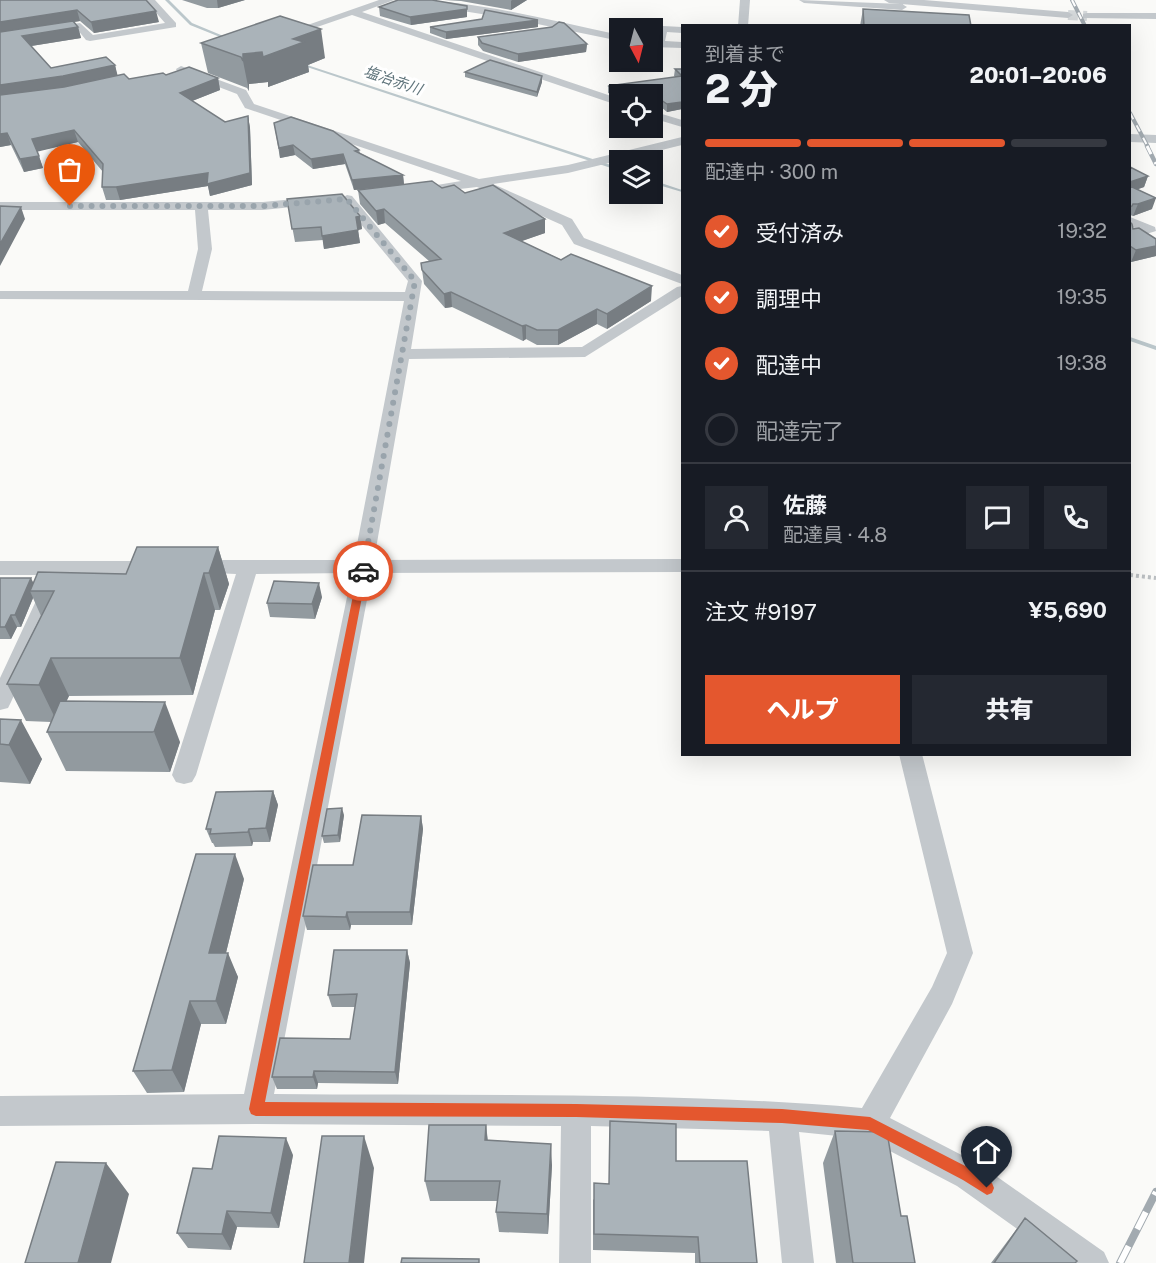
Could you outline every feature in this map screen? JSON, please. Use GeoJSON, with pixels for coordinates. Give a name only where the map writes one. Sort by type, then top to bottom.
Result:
{"type":"FeatureCollection","features":[{"type":"Feature","properties":{"kind":"street"},"geometry":{"type":"LineString","coordinates":[[0,38],[80,26],[90,38],[172,25],[150,0]]}},
{"type":"Feature","properties":{"kind":"street"},"geometry":{"type":"LineString","coordinates":[[278,37],[389,0]]}},
{"type":"Feature","properties":{"kind":"street"},"geometry":{"type":"LineString","coordinates":[[412,0],[487,12],[516,12],[570,28],[609,36]]}},
{"type":"Feature","properties":{"kind":"street"},"geometry":{"type":"LineString","coordinates":[[742,24],[745,0]]}},
{"type":"Feature","properties":{"kind":"street"},"geometry":{"type":"LineString","coordinates":[[804,0],[963,17],[1033,13]]}},
{"type":"Feature","properties":{"kind":"street"},"geometry":{"type":"LineString","coordinates":[[889,0],[1068,15]]}},
{"type":"Feature","properties":{"kind":"street"},"geometry":{"type":"LineString","coordinates":[[352,12],[609,99]]}},
{"type":"Feature","properties":{"kind":"street"},"geometry":{"type":"LineString","coordinates":[[478,21],[474,16],[487,12]]}},
{"type":"Feature","properties":{"kind":"street"},"geometry":{"type":"LineString","coordinates":[[1087,16],[1156,15]]}},
{"type":"Feature","properties":{"kind":"street"},"geometry":{"type":"LineString","coordinates":[[407,31],[431,28]]}},
{"type":"Feature","properties":{"kind":"street"},"geometry":{"type":"LineString","coordinates":[[536,32],[570,28]]}},
{"type":"Feature","properties":{"kind":"street"},"geometry":{"type":"LineString","coordinates":[[663,29],[681,30]]}},
{"type":"Feature","properties":{"kind":"street"},"geometry":{"type":"LineString","coordinates":[[444,43],[467,40]]}},
{"type":"Feature","properties":{"kind":"street"},"geometry":{"type":"LineString","coordinates":[[663,44],[681,45]]}},
{"type":"Feature","properties":{"kind":"street"},"geometry":{"type":"LineString","coordinates":[[203,62],[177,70],[242,92],[249,106],[482,184],[567,222],[579,241],[681,280]]}},
{"type":"Feature","properties":{"kind":"street"},"geometry":{"type":"LineString","coordinates":[[663,118],[681,124]]}},
{"type":"Feature","properties":{"kind":"street"},"geometry":{"type":"LineString","coordinates":[[1131,138],[1156,139]]}},
{"type":"Feature","properties":{"kind":"street"},"geometry":{"type":"LineString","coordinates":[[418,192],[568,169],[681,141]]}},
{"type":"Feature","properties":{"kind":"street"},"geometry":{"type":"LineString","coordinates":[[0,206],[263,206],[353,198],[415,281],[363,567],[256,1109]]}},
{"type":"Feature","properties":{"kind":"street"},"geometry":{"type":"LineString","coordinates":[[194,296],[205,249],[201,206]]}},
{"type":"Feature","properties":{"kind":"street"},"geometry":{"type":"LineString","coordinates":[[1131,221],[1150,230],[1131,235]]}},
{"type":"Feature","properties":{"kind":"street"},"geometry":{"type":"LineString","coordinates":[[403,354],[585,351],[681,291]]}},
{"type":"Feature","properties":{"kind":"street"},"geometry":{"type":"LineString","coordinates":[[0,295],[413,297]]}},
{"type":"Feature","properties":{"kind":"street"},"geometry":{"type":"LineString","coordinates":[[0,568],[681,566]]}},
{"type":"Feature","properties":{"kind":"street"},"geometry":{"type":"LineString","coordinates":[[184,775],[248,567]]}},
{"type":"Feature","properties":{"kind":"street"},"geometry":{"type":"LineString","coordinates":[[0,702],[61,568]]}},
{"type":"Feature","properties":{"kind":"street"},"geometry":{"type":"LineString","coordinates":[[870,1124],[942,995],[960,953],[911,756]]}},
{"type":"Feature","properties":{"kind":"street"},"geometry":{"type":"LineString","coordinates":[[0,1111],[256,1109],[576,1111],[782,1116],[870,1124],[968,1175],[1093,1263]]}},
{"type":"Feature","properties":{"kind":"street"},"geometry":{"type":"LineString","coordinates":[[575,1263],[576,1111]]}},
{"type":"Feature","properties":{"kind":"street"},"geometry":{"type":"LineString","coordinates":[[782,1116],[798,1263]]}},
{"type":"Feature","properties":{"kind":"path"},"geometry":{"type":"LineString","coordinates":[[1131,575],[1156,578]]}},
{"type":"Feature","properties":{"kind":"building"},"geometry":{"type":"Polygon","coordinates":[[[0,0],[146,0],[156,11],[91,22],[77,10],[0,22],[0,0]]]}},
{"type":"Feature","properties":{"kind":"building"},"geometry":{"type":"Polygon","coordinates":[[[398,0],[432,0],[467,6],[467,9],[410,17],[379,7],[398,0]]]}},
{"type":"Feature","properties":{"kind":"building"},"geometry":{"type":"Polygon","coordinates":[[[863,9],[969,15],[971,24],[864,24],[863,9]]]}},
{"type":"Feature","properties":{"kind":"building"},"geometry":{"type":"Polygon","coordinates":[[[485,10],[538,20],[446,32],[430,27],[482,19],[485,10]]]}},
{"type":"Feature","properties":{"kind":"building"},"geometry":{"type":"Polygon","coordinates":[[[280,16],[321,29],[293,39],[304,42],[263,57],[262,52],[243,54],[243,61],[241,57],[201,43],[280,16]]]}},
{"type":"Feature","properties":{"kind":"building"},"geometry":{"type":"Polygon","coordinates":[[[73,21],[78,27],[22,36],[51,68],[106,57],[115,65],[63,76],[0,85],[0,32],[73,21]]]}},
{"type":"Feature","properties":{"kind":"building"},"geometry":{"type":"Polygon","coordinates":[[[559,22],[564,23],[587,44],[518,54],[482,43],[478,37],[552,27],[559,22]]]}},
{"type":"Feature","properties":{"kind":"building"},"geometry":{"type":"Polygon","coordinates":[[[490,60],[542,76],[537,92],[465,72],[490,60]]]}},
{"type":"Feature","properties":{"kind":"building"},"geometry":{"type":"Polygon","coordinates":[[[189,67],[218,78],[180,93],[225,122],[248,116],[250,173],[207,184],[208,173],[116,187],[102,187],[103,164],[74,130],[32,139],[39,156],[20,159],[7,133],[0,134],[0,95],[64,87],[124,74],[129,79],[163,73],[166,75],[189,67]]]}},
{"type":"Feature","properties":{"kind":"building"},"geometry":{"type":"Polygon","coordinates":[[[681,76],[681,102],[667,104],[663,101],[663,84],[623,84],[681,76]]]}},
{"type":"Feature","properties":{"kind":"building"},"geometry":{"type":"Polygon","coordinates":[[[291,117],[333,131],[359,150],[355,151],[403,175],[352,180],[343,154],[311,159],[293,145],[279,148],[274,123],[291,117]]]}},
{"type":"Feature","properties":{"kind":"building"},"geometry":{"type":"Polygon","coordinates":[[[1131,168],[1148,176],[1131,182],[1131,168]]]}},
{"type":"Feature","properties":{"kind":"building"},"geometry":{"type":"Polygon","coordinates":[[[432,181],[442,188],[454,185],[465,193],[493,185],[545,219],[504,233],[561,260],[571,254],[652,286],[607,314],[597,309],[558,330],[537,330],[526,325],[522,326],[451,292],[444,294],[422,270],[421,263],[441,259],[384,209],[376,211],[358,190],[432,181]]]}},
{"type":"Feature","properties":{"kind":"building"},"geometry":{"type":"Polygon","coordinates":[[[1131,186],[1156,198],[1133,204],[1132,206],[1131,186]]]}},
{"type":"Feature","properties":{"kind":"building"},"geometry":{"type":"Polygon","coordinates":[[[342,194],[360,216],[356,217],[358,230],[322,236],[321,227],[292,229],[287,199],[342,194]]]}},
{"type":"Feature","properties":{"kind":"building"},"geometry":{"type":"Polygon","coordinates":[[[0,206],[21,207],[0,244],[0,206]]]}},
{"type":"Feature","properties":{"kind":"building"},"geometry":{"type":"Polygon","coordinates":[[[1131,223],[1133,229],[1139,228],[1156,239],[1156,246],[1136,250],[1131,247],[1131,223]]]}},
{"type":"Feature","properties":{"kind":"building"},"geometry":{"type":"Polygon","coordinates":[[[137,547],[218,547],[209,573],[204,573],[180,658],[51,658],[39,685],[7,684],[54,591],[30,591],[38,572],[126,574],[137,547]]]}},
{"type":"Feature","properties":{"kind":"building"},"geometry":{"type":"Polygon","coordinates":[[[0,578],[31,578],[15,615],[11,615],[5,627],[0,627],[0,578]]]}},
{"type":"Feature","properties":{"kind":"building"},"geometry":{"type":"Polygon","coordinates":[[[274,581],[319,583],[312,604],[267,603],[274,581]]]}},
{"type":"Feature","properties":{"kind":"building"},"geometry":{"type":"Polygon","coordinates":[[[60,701],[165,702],[154,732],[47,732],[60,701]]]}},
{"type":"Feature","properties":{"kind":"building"},"geometry":{"type":"Polygon","coordinates":[[[0,719],[21,720],[9,745],[0,744],[0,719]]]}},
{"type":"Feature","properties":{"kind":"building"},"geometry":{"type":"Polygon","coordinates":[[[273,791],[266,828],[249,829],[248,832],[210,834],[211,829],[206,829],[216,792],[273,791]]]}},
{"type":"Feature","properties":{"kind":"building"},"geometry":{"type":"Polygon","coordinates":[[[342,808],[338,835],[322,836],[327,809],[342,808]]]}},
{"type":"Feature","properties":{"kind":"building"},"geometry":{"type":"Polygon","coordinates":[[[362,815],[421,816],[410,912],[347,912],[346,917],[303,916],[313,865],[353,865],[362,815]]]}},
{"type":"Feature","properties":{"kind":"building"},"geometry":{"type":"Polygon","coordinates":[[[196,854],[235,854],[209,953],[228,953],[216,1001],[190,1001],[172,1070],[133,1071],[196,854]]]}},
{"type":"Feature","properties":{"kind":"building"},"geometry":{"type":"Polygon","coordinates":[[[334,950],[407,950],[395,1072],[314,1071],[313,1077],[272,1077],[280,1038],[350,1039],[357,994],[328,995],[334,950]]]}},
{"type":"Feature","properties":{"kind":"building"},"geometry":{"type":"Polygon","coordinates":[[[610,1121],[676,1124],[676,1161],[747,1161],[757,1263],[700,1263],[698,1237],[594,1234],[594,1183],[609,1184],[610,1121]]]}},
{"type":"Feature","properties":{"kind":"building"},"geometry":{"type":"Polygon","coordinates":[[[429,1125],[486,1125],[485,1140],[551,1144],[547,1214],[496,1212],[500,1181],[425,1181],[429,1125]]]}},
{"type":"Feature","properties":{"kind":"building"},"geometry":{"type":"Polygon","coordinates":[[[835,1131],[887,1132],[901,1216],[907,1216],[915,1263],[853,1263],[835,1131]]]}},
{"type":"Feature","properties":{"kind":"building"},"geometry":{"type":"Polygon","coordinates":[[[219,1136],[286,1138],[271,1213],[227,1211],[222,1234],[177,1233],[193,1168],[212,1169],[219,1136]]]}},
{"type":"Feature","properties":{"kind":"building"},"geometry":{"type":"Polygon","coordinates":[[[322,1136],[364,1136],[349,1263],[304,1263],[322,1136]]]}},
{"type":"Feature","properties":{"kind":"building"},"geometry":{"type":"Polygon","coordinates":[[[56,1162],[106,1163],[78,1263],[25,1263],[56,1162]]]}},
{"type":"Feature","properties":{"kind":"building"},"geometry":{"type":"Polygon","coordinates":[[[1025,1218],[1077,1261],[1075,1263],[994,1263],[1025,1218]]]}},
{"type":"Feature","properties":{"kind":"building"},"geometry":{"type":"Polygon","coordinates":[[[402,1258],[479,1259],[479,1263],[401,1263],[402,1258]]]}},
{"type":"Feature","properties":{"kind":"waterway","name":"塩冶赤川"},"geometry":{"type":"LineString","coordinates":[[167,0],[191,24],[231,40]]}},
{"type":"Feature","properties":{"kind":"waterway","name":"塩冶赤川"},"geometry":{"type":"LineString","coordinates":[[299,63],[609,166]]}},
{"type":"Feature","properties":{"kind":"waterway","name":"塩冶赤川"},"geometry":{"type":"LineString","coordinates":[[663,185],[681,191]]}},
{"type":"Feature","properties":{"kind":"waterway","name":"塩冶赤川"},"geometry":{"type":"LineString","coordinates":[[1131,339],[1156,348]]}},
{"type":"Feature","properties":{"kind":"tunnel"},"geometry":{"type":"LineString","coordinates":[[1068,15],[1087,16]]}},
{"type":"Feature","properties":{"kind":"railway"},"geometry":{"type":"LineString","coordinates":[[1072,0],[1084,24]]}},
{"type":"Feature","properties":{"kind":"railway"},"geometry":{"type":"LineString","coordinates":[[1131,115],[1148,147]]}},
{"type":"Feature","properties":{"kind":"railway"},"geometry":{"type":"LineString","coordinates":[[1147,146],[1156,164]]}},
{"type":"Feature","properties":{"kind":"railway"},"geometry":{"type":"LineString","coordinates":[[1120,1263],[1156,1192]]}},
{"type":"Feature","properties":{"kind":"way so far"},"geometry":{"type":"LineString","coordinates":[[70,206],[263,206],[347,199],[388,247],[415,281],[363,571]]}},
{"type":"Feature","properties":{"kind":"route"},"geometry":{"type":"LineString","coordinates":[[363,571],[256,1109],[576,1111],[782,1116],[870,1124],[968,1175],[987,1188]]}}]}
